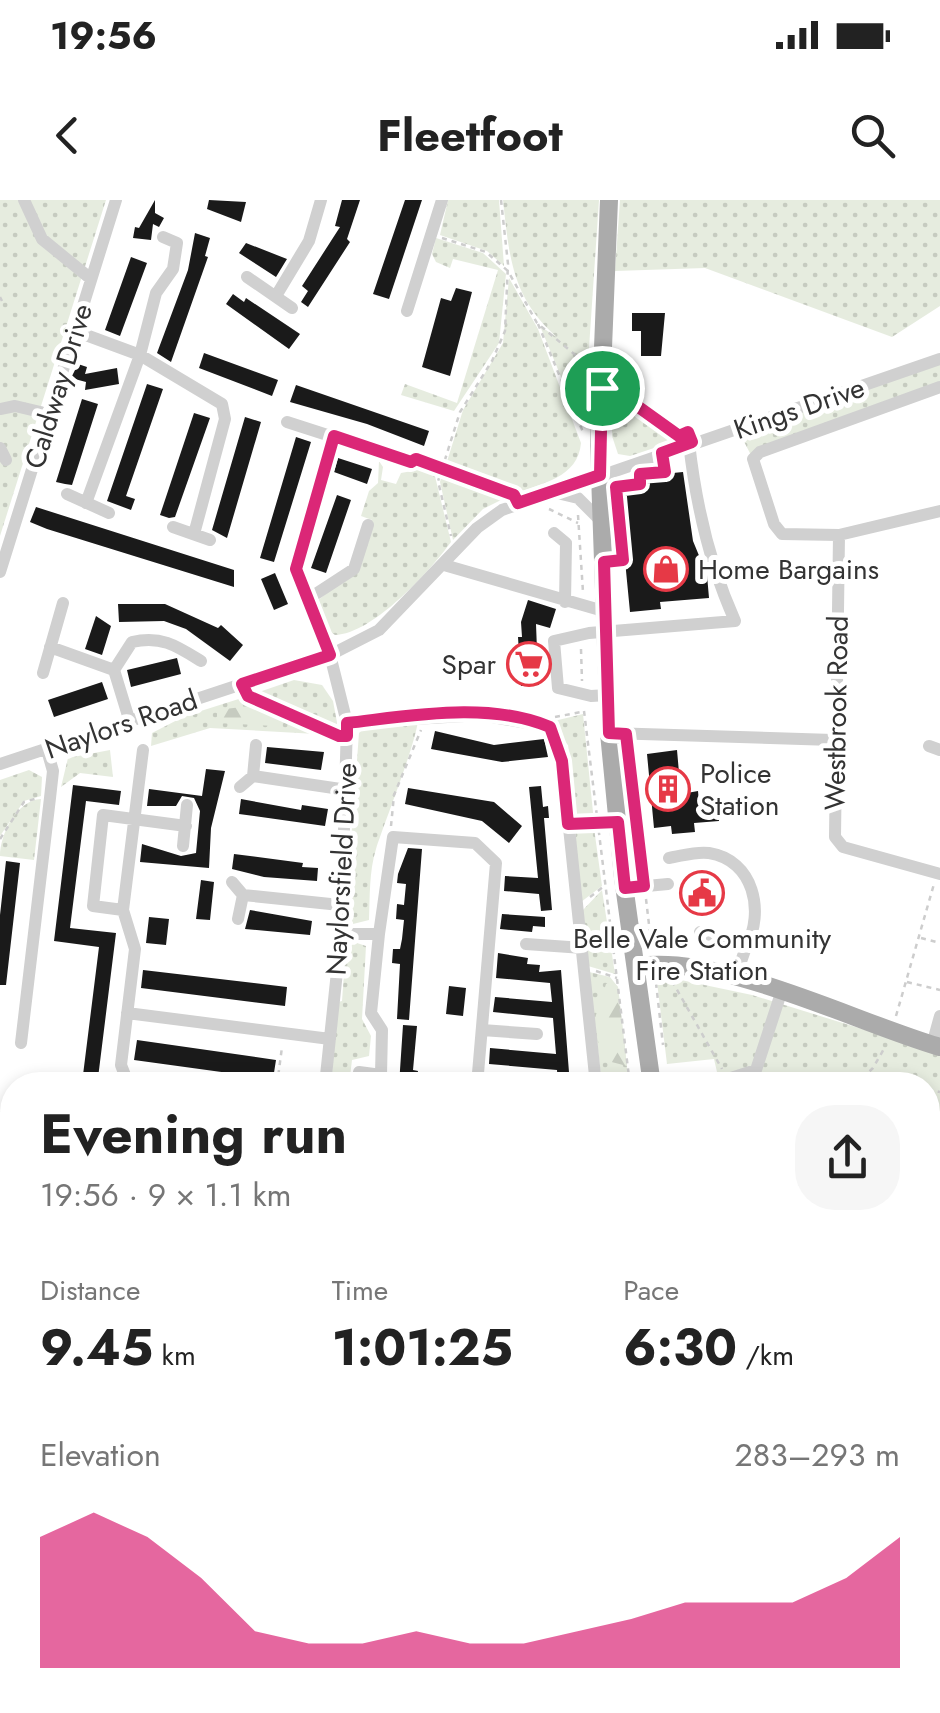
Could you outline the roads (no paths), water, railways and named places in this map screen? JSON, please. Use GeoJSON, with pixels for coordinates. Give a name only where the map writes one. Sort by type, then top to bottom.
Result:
{"type":"FeatureCollection","features":[{"type":"Feature","properties":{"kind":"main road"},"geometry":{"type":"LineString","coordinates":[[609,200],[600,446],[608,695],[617,734],[618,822],[647,965],[651,1072]]}},
{"type":"Feature","properties":{"kind":"main road"},"geometry":{"type":"LineString","coordinates":[[647,965],[673,963],[735,979],[936,1046]]}},
{"type":"Feature","properties":{"kind":"street"},"geometry":{"type":"LineString","coordinates":[[24,200],[42,239],[91,279]]}},
{"type":"Feature","properties":{"kind":"street","name":"Caldway Drive"},"geometry":{"type":"LineString","coordinates":[[0,572],[116,200]]}},
{"type":"Feature","properties":{"kind":"street"},"geometry":{"type":"LineString","coordinates":[[276,296],[309,241],[321,200]]}},
{"type":"Feature","properties":{"kind":"street"},"geometry":{"type":"LineString","coordinates":[[407,311],[442,200]]}},
{"type":"Feature","properties":{"kind":"street"},"geometry":{"type":"LineString","coordinates":[[86,502],[140,355],[156,292],[172,269],[177,243],[163,237]]}},
{"type":"Feature","properties":{"kind":"street"},"geometry":{"type":"LineString","coordinates":[[247,277],[292,308]]}},
{"type":"Feature","properties":{"kind":"street"},"geometry":{"type":"LineString","coordinates":[[75,332],[140,355],[222,404],[226,419],[194,534]]}},
{"type":"Feature","properties":{"kind":"street","name":"Kings Drive"},"geometry":{"type":"LineString","coordinates":[[600,475],[940,359]]}},
{"type":"Feature","properties":{"kind":"street"},"geometry":{"type":"LineString","coordinates":[[940,387],[760,452],[753,458],[774,524],[782,534],[839,535],[940,511]]}},
{"type":"Feature","properties":{"kind":"street"},"geometry":{"type":"LineString","coordinates":[[0,409],[15,406],[49,414]]}},
{"type":"Feature","properties":{"kind":"street"},"geometry":{"type":"LineString","coordinates":[[288,422],[411,462]]}},
{"type":"Feature","properties":{"kind":"street","name":"Naylorsfield Drive"},"geometry":{"type":"LineString","coordinates":[[326,1072],[341,934],[347,730],[330,655],[296,569],[334,436]]}},
{"type":"Feature","properties":{"kind":"street"},"geometry":{"type":"LineString","coordinates":[[608,695],[591,696],[558,688],[554,641],[608,622],[735,621],[716,579],[710,541],[697,516],[691,442]]}},
{"type":"Feature","properties":{"kind":"street","name":"Naylors Road"},"geometry":{"type":"LineString","coordinates":[[0,764],[330,655],[379,630],[490,516],[600,475]]}},
{"type":"Feature","properties":{"kind":"street"},"geometry":{"type":"LineString","coordinates":[[551,493],[578,498],[602,523]]}},
{"type":"Feature","properties":{"kind":"street"},"geometry":{"type":"LineString","coordinates":[[67,494],[109,513]]}},
{"type":"Feature","properties":{"kind":"street"},"geometry":{"type":"LineString","coordinates":[[308,599],[354,569],[368,525]]}},
{"type":"Feature","properties":{"kind":"street"},"geometry":{"type":"LineString","coordinates":[[173,527],[210,540]]}},
{"type":"Feature","properties":{"kind":"street"},"geometry":{"type":"LineString","coordinates":[[554,533],[566,542],[565,602]]}},
{"type":"Feature","properties":{"kind":"street","name":"Westbrook Road"},"geometry":{"type":"LineString","coordinates":[[839,535],[833,740],[835,837],[843,848],[938,874]]}},
{"type":"Feature","properties":{"kind":"street"},"geometry":{"type":"LineString","coordinates":[[444,566],[565,602],[608,622]]}},
{"type":"Feature","properties":{"kind":"street"},"geometry":{"type":"LineString","coordinates":[[42,674],[63,603]]}},
{"type":"Feature","properties":{"kind":"street"},"geometry":{"type":"LineString","coordinates":[[129,719],[114,670],[132,642],[148,638],[171,642],[201,661]]}},
{"type":"Feature","properties":{"kind":"street"},"geometry":{"type":"LineString","coordinates":[[50,647],[114,670]]}},
{"type":"Feature","properties":{"kind":"street"},"geometry":{"type":"LineString","coordinates":[[347,730],[428,714],[480,714],[550,727],[562,761],[595,1072]]}},
{"type":"Feature","properties":{"kind":"street"},"geometry":{"type":"LineString","coordinates":[[617,734],[833,740]]}},
{"type":"Feature","properties":{"kind":"street"},"geometry":{"type":"LineString","coordinates":[[254,776],[256,745]]}},
{"type":"Feature","properties":{"kind":"street"},"geometry":{"type":"LineString","coordinates":[[20,1043],[50,798],[52,771],[47,750]]}},
{"type":"Feature","properties":{"kind":"street"},"geometry":{"type":"LineString","coordinates":[[124,1072],[121,1066],[135,949],[123,910],[142,750]]}},
{"type":"Feature","properties":{"kind":"street"},"geometry":{"type":"LineString","coordinates":[[240,786],[254,776],[347,790]]}},
{"type":"Feature","properties":{"kind":"street"},"geometry":{"type":"LineString","coordinates":[[182,846],[187,805]]}},
{"type":"Feature","properties":{"kind":"street"},"geometry":{"type":"LineString","coordinates":[[123,910],[93,906],[103,815],[186,826]]}},
{"type":"Feature","properties":{"kind":"street"},"geometry":{"type":"LineString","coordinates":[[381,1072],[382,1030],[371,1014],[394,837],[475,843],[496,862],[478,1072]]}},
{"type":"Feature","properties":{"kind":"street"},"geometry":{"type":"LineString","coordinates":[[669,858],[712,853],[742,870],[756,909],[753,934],[735,979]]}},
{"type":"Feature","properties":{"kind":"street"},"geometry":{"type":"LineString","coordinates":[[232,882],[243,895],[340,905]]}},
{"type":"Feature","properties":{"kind":"street"},"geometry":{"type":"LineString","coordinates":[[634,887],[668,884]]}},
{"type":"Feature","properties":{"kind":"street"},"geometry":{"type":"LineString","coordinates":[[238,919],[243,895]]}},
{"type":"Feature","properties":{"kind":"street"},"geometry":{"type":"LineString","coordinates":[[700,932],[746,947]]}},
{"type":"Feature","properties":{"kind":"street"},"geometry":{"type":"LineString","coordinates":[[341,934],[379,934]]}},
{"type":"Feature","properties":{"kind":"street"},"geometry":{"type":"LineString","coordinates":[[526,944],[583,948]]}},
{"type":"Feature","properties":{"kind":"street"},"geometry":{"type":"LineString","coordinates":[[750,1072],[756,1070],[780,993]]}},
{"type":"Feature","properties":{"kind":"street"},"geometry":{"type":"LineString","coordinates":[[126,1013],[330,1040]]}},
{"type":"Feature","properties":{"kind":"street"},"geometry":{"type":"LineString","coordinates":[[936,1046],[940,1016]]}},
{"type":"Feature","properties":{"kind":"street"},"geometry":{"type":"LineString","coordinates":[[482,1030],[537,1034]]}},
{"type":"Feature","properties":{"kind":"place","name":"Home Bargains"},"geometry":{"type":"Point","coordinates":[666,569]}},
{"type":"Feature","properties":{"kind":"place","name":"Spar"},"geometry":{"type":"Point","coordinates":[529,664]}},
{"type":"Feature","properties":{"kind":"place","name":"Police Station"},"geometry":{"type":"Point","coordinates":[668,789]}},
{"type":"Feature","properties":{"kind":"place","name":"Belle Vale Community Fire Station"},"geometry":{"type":"Point","coordinates":[702,893]}}]}
